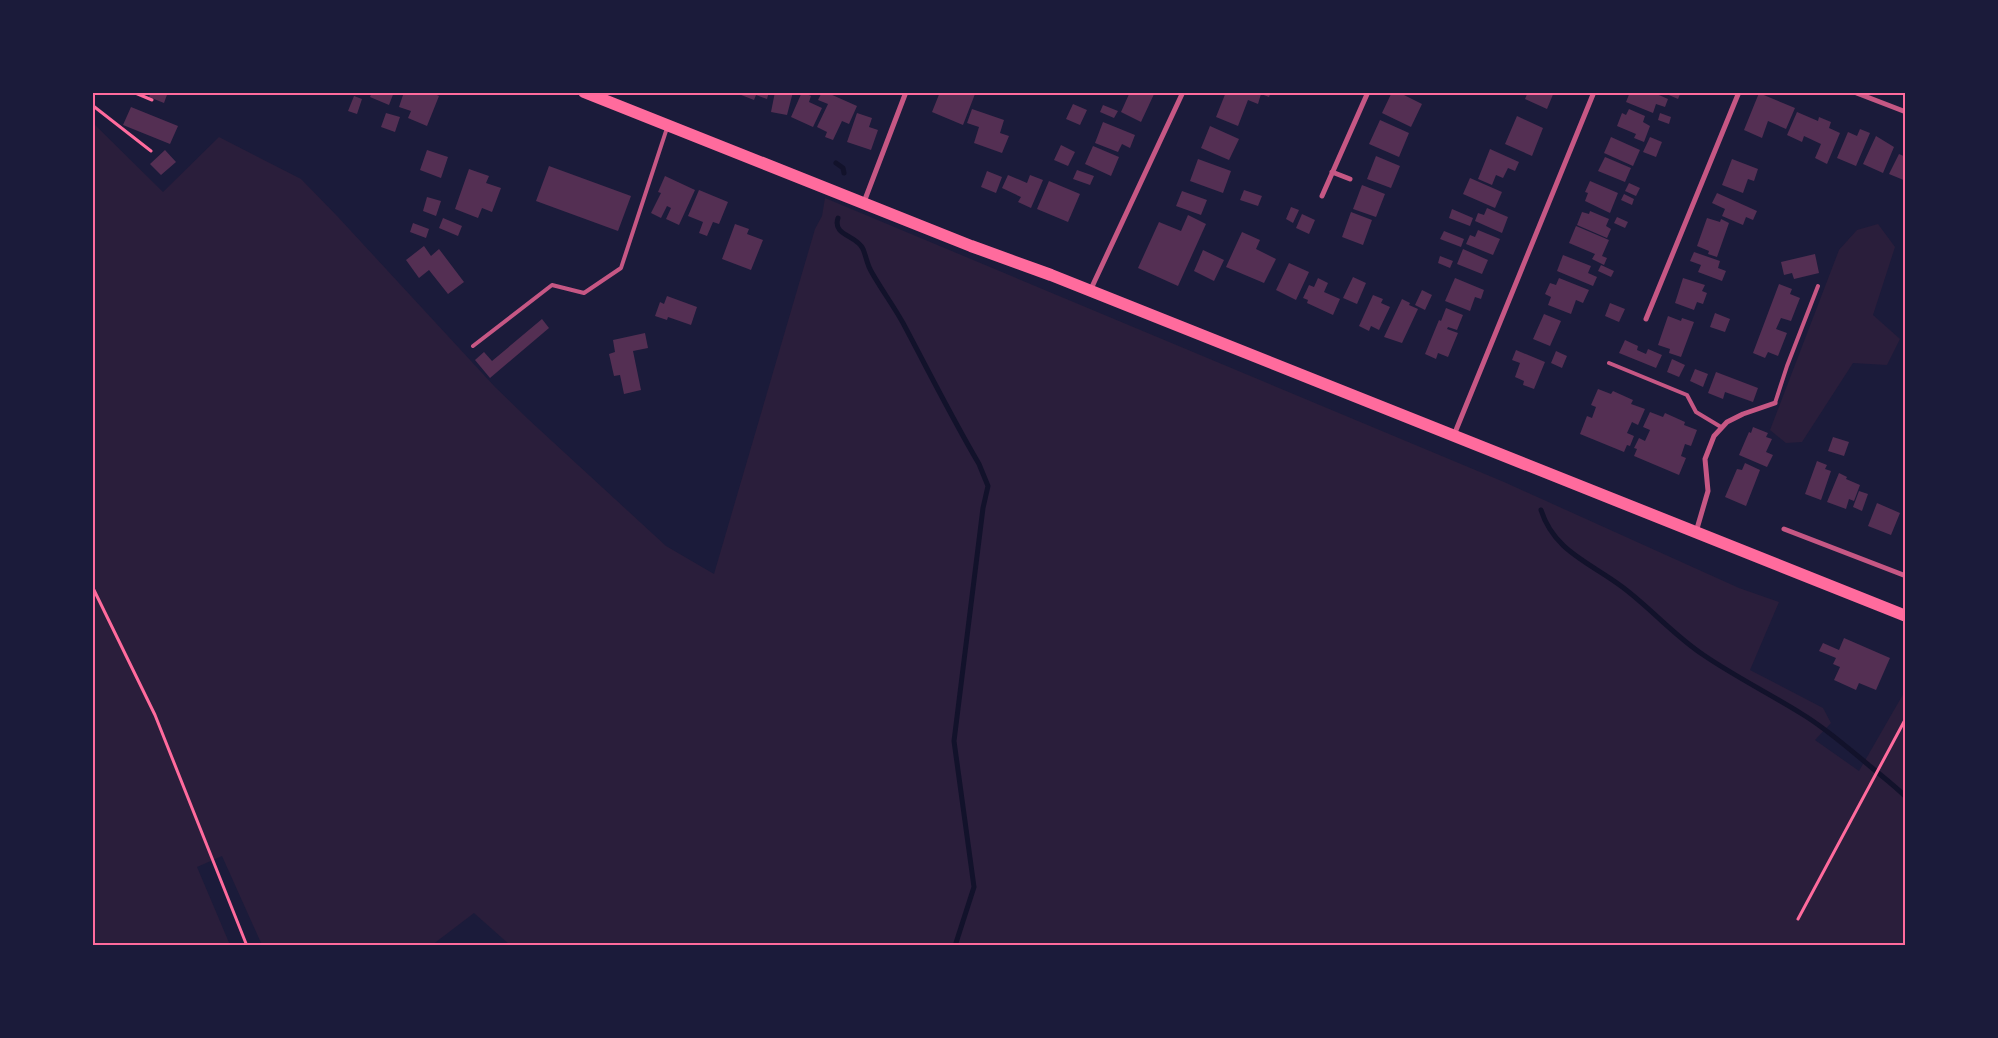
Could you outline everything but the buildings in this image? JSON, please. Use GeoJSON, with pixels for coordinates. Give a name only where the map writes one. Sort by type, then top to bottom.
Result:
{"type":"FeatureCollection","features":[{"type":"Feature","properties":{"kind":"main road"},"geometry":{"type":"LineString","coordinates":[[584,92],[1906,616]]}},
{"type":"Feature","properties":{"kind":"street"},"geometry":{"type":"LineString","coordinates":[[863,204],[906,92]]}},
{"type":"Feature","properties":{"kind":"street"},"geometry":{"type":"LineString","coordinates":[[1090,291],[1183,92]]}},
{"type":"Feature","properties":{"kind":"street"},"geometry":{"type":"LineString","coordinates":[[1322,196],[1368,92]]}},
{"type":"Feature","properties":{"kind":"street"},"geometry":{"type":"LineString","coordinates":[[1454,436],[1594,92]]}},
{"type":"Feature","properties":{"kind":"street"},"geometry":{"type":"LineString","coordinates":[[1646,319],[1739,92]]}},
{"type":"Feature","properties":{"kind":"street"},"geometry":{"type":"LineString","coordinates":[[1854,92],[1906,112]]}},
{"type":"Feature","properties":{"kind":"street"},"geometry":{"type":"LineString","coordinates":[[1332,172],[1350,179]]}},
{"type":"Feature","properties":{"kind":"street"},"geometry":{"type":"LineString","coordinates":[[1696,533],[1708,491],[1705,459],[1714,436],[1721,427],[1743,414],[1774,403]]}},
{"type":"Feature","properties":{"kind":"street"},"geometry":{"type":"LineString","coordinates":[[1784,529],[1906,576]]}},
{"type":"Feature","properties":{"kind":"lane"},"geometry":{"type":"LineString","coordinates":[[472,346],[552,285],[584,293],[621,268],[667,126]]}},
{"type":"Feature","properties":{"kind":"lane"},"geometry":{"type":"LineString","coordinates":[[1774,403],[1786,366],[1818,286]]}},
{"type":"Feature","properties":{"kind":"lane"},"geometry":{"type":"LineString","coordinates":[[1609,363],[1687,395],[1696,412],[1721,427]]}},
{"type":"Feature","properties":{"kind":"path"},"geometry":{"type":"LineString","coordinates":[[132,92],[152,100]]}},
{"type":"Feature","properties":{"kind":"path"},"geometry":{"type":"LineString","coordinates":[[92,105],[151,150]]}},
{"type":"Feature","properties":{"kind":"path"},"geometry":{"type":"LineString","coordinates":[[92,586],[155,715],[247,946]]}},
{"type":"Feature","properties":{"kind":"path"},"geometry":{"type":"LineString","coordinates":[[1798,919],[1906,718]]}},
{"type":"Feature","properties":{"kind":"shaded area"},"geometry":{"type":"Polygon","coordinates":[[[92,122],[163,192],[219,137],[301,179],[495,387],[528,419],[666,546],[714,574],[815,229],[822,216],[825,198],[1504,482],[1739,588],[1779,602],[1750,670],[1823,708],[1831,723],[1815,740],[1859,771],[1905,691],[1905,945],[511,946],[474,913],[432,945],[262,945],[222,856],[197,867],[230,945],[93,945],[92,122]]]}},
{"type":"Feature","properties":{"kind":"shaded area"},"geometry":{"type":"Polygon","coordinates":[[[1878,224],[1895,247],[1873,315],[1900,339],[1887,365],[1853,363],[1802,442],[1786,443],[1770,430],[1839,250],[1857,230],[1878,224]]]}},
{"type":"Feature","properties":{"kind":"waterway"},"geometry":{"type":"LineString","coordinates":[[836,163],[843,168],[844,173]]}},
{"type":"Feature","properties":{"kind":"waterway"},"geometry":{"type":"LineString","coordinates":[[838,218],[837,224],[842,232],[860,244],[863,249],[868,266],[903,323],[979,464],[988,486],[983,508],[954,741],[974,887],[955,946]]}},
{"type":"Feature","properties":{"kind":"waterway"},"geometry":{"type":"LineString","coordinates":[[1541,510],[1554,536],[1574,554],[1632,595],[1705,656],[1811,720],[1838,739],[1906,797]]}}]}
